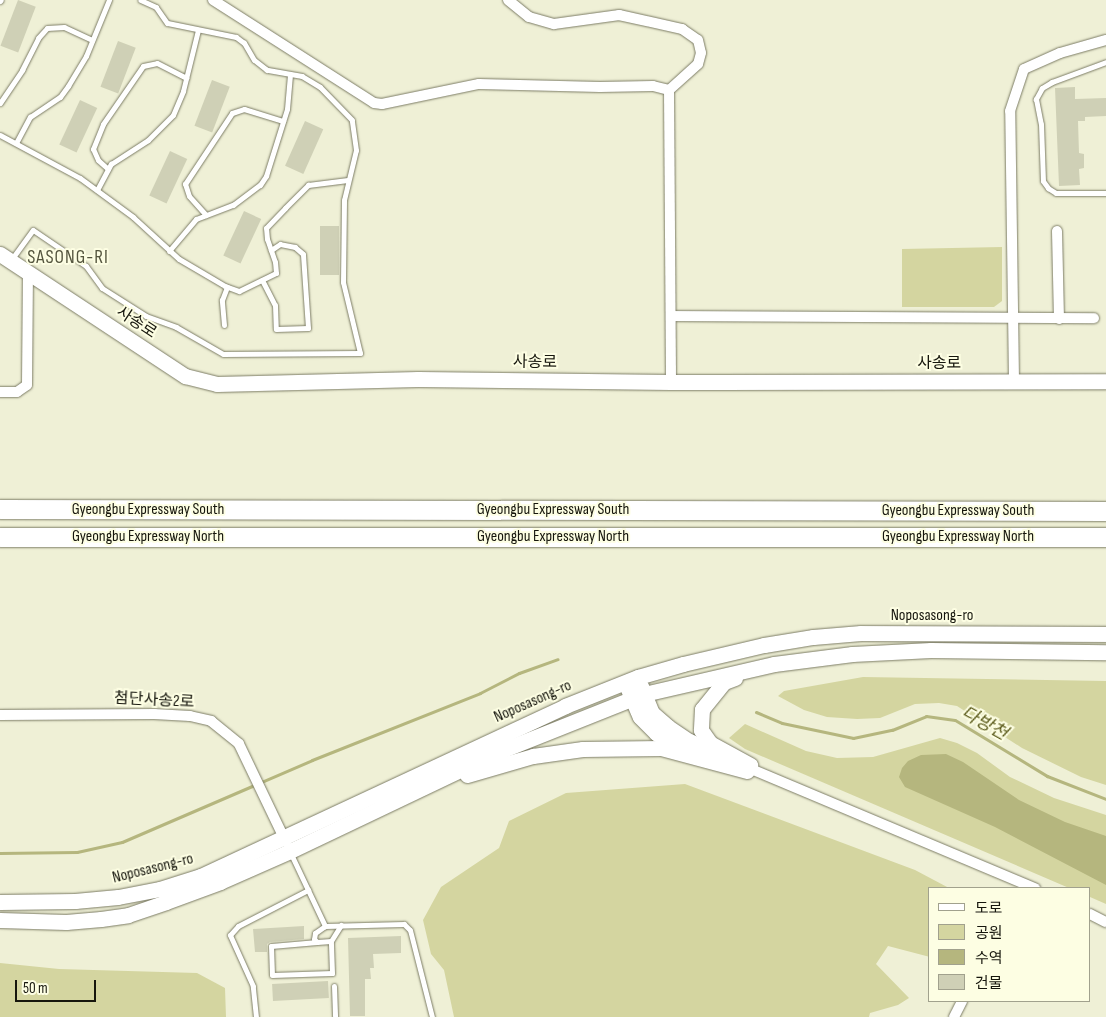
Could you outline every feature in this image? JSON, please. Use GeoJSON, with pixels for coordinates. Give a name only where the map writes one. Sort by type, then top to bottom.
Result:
{"type":"FeatureCollection","features":[{"type":"Feature","properties":{"kind":"highway","name":"Gyeongbu Expressway South"},"geometry":{"type":"LineString","coordinates":[[0,509],[1106,511]]}},
{"type":"Feature","properties":{"kind":"highway","name":"Gyeongbu Expressway North"},"geometry":{"type":"LineString","coordinates":[[0,537],[1106,536]]}},
{"type":"Feature","properties":{"kind":"main road","name":"사송로"},"geometry":{"type":"LineString","coordinates":[[5,258],[185,376],[217,384],[418,379],[671,382],[1106,381]]}},
{"type":"Feature","properties":{"kind":"main road","name":"Noposasong-ro"},"geometry":{"type":"LineString","coordinates":[[0,902],[75,902],[118,897],[160,889],[201,876],[564,706],[632,679],[755,647],[813,637],[861,633],[1106,634]]}},
{"type":"Feature","properties":{"kind":"main road","name":"Noposasong-ro"},"geometry":{"type":"LineString","coordinates":[[0,920],[66,922],[128,915],[220,882],[427,787],[492,754],[638,696],[764,666],[852,654],[931,650],[1106,652]]}},
{"type":"Feature","properties":{"kind":"main road"},"geometry":{"type":"LineString","coordinates":[[751,769],[710,744],[702,730],[700,718],[702,709],[724,682],[764,666]]}},
{"type":"Feature","properties":{"kind":"main road"},"geometry":{"type":"LineString","coordinates":[[632,679],[638,696],[640,717],[656,733],[677,747],[751,769]]}},
{"type":"Feature","properties":{"kind":"main road"},"geometry":{"type":"LineString","coordinates":[[427,787],[533,756],[583,749],[661,748],[751,769]]}},
{"type":"Feature","properties":{"kind":"street"},"geometry":{"type":"LineString","coordinates":[[213,0],[374,103],[382,104],[479,84],[600,87],[652,86],[669,90]]}},
{"type":"Feature","properties":{"kind":"street"},"geometry":{"type":"LineString","coordinates":[[508,0],[529,17],[554,24],[620,15],[690,32],[698,40],[701,53],[698,64],[669,90],[671,382]]}},
{"type":"Feature","properties":{"kind":"street"},"geometry":{"type":"LineString","coordinates":[[1014,381],[1010,111],[1024,69],[1060,53],[1106,40]]}},
{"type":"Feature","properties":{"kind":"street"},"geometry":{"type":"LineString","coordinates":[[1057,231],[1059,319]]}},
{"type":"Feature","properties":{"kind":"street"},"geometry":{"type":"LineString","coordinates":[[0,392],[17,392],[27,385],[28,273]]}},
{"type":"Feature","properties":{"kind":"street"},"geometry":{"type":"LineString","coordinates":[[672,316],[1013,320],[1094,318]]}},
{"type":"Feature","properties":{"kind":"street","name":"첨단사송2로"},"geometry":{"type":"LineString","coordinates":[[0,715],[190,716],[211,722],[239,744],[250,763],[290,851]]}},
{"type":"Feature","properties":{"kind":"street"},"geometry":{"type":"LineString","coordinates":[[751,769],[1021,885]]}},
{"type":"Feature","properties":{"kind":"street"},"geometry":{"type":"LineString","coordinates":[[1091,914],[1106,922]]}},
{"type":"Feature","properties":{"kind":"street"},"geometry":{"type":"LineString","coordinates":[[954,1017],[962,1002]]}},
{"type":"Feature","properties":{"kind":"lane"},"geometry":{"type":"LineString","coordinates":[[16,143],[30,117],[60,97],[86,56],[109,0]]}},
{"type":"Feature","properties":{"kind":"lane"},"geometry":{"type":"LineString","coordinates":[[5,258],[33,230],[86,266],[102,288],[146,316],[176,327],[223,354],[360,354],[343,282],[344,200],[356,150],[352,120],[320,87],[302,76],[267,70],[254,60],[244,43],[236,38],[166,23],[156,7],[140,0]]}},
{"type":"Feature","properties":{"kind":"lane"},"geometry":{"type":"LineString","coordinates":[[0,103],[22,70],[38,38],[47,28],[64,27],[92,40]]}},
{"type":"Feature","properties":{"kind":"lane"},"geometry":{"type":"LineString","coordinates":[[97,190],[111,164],[154,135],[174,115],[198,30]]}},
{"type":"Feature","properties":{"kind":"lane"},"geometry":{"type":"LineString","coordinates":[[1106,62],[1052,82],[1042,88],[1036,99],[1041,124],[1042,181],[1056,193],[1106,193]]}},
{"type":"Feature","properties":{"kind":"lane"},"geometry":{"type":"LineString","coordinates":[[108,169],[98,160],[93,149],[103,124],[143,66],[157,63],[186,78]]}},
{"type":"Feature","properties":{"kind":"lane"},"geometry":{"type":"LineString","coordinates":[[170,251],[196,219],[233,205],[260,185],[266,176],[287,110],[290,74]]}},
{"type":"Feature","properties":{"kind":"lane"},"geometry":{"type":"LineString","coordinates":[[206,215],[189,196],[185,184],[232,113],[244,109],[283,121]]}},
{"type":"Feature","properties":{"kind":"lane"},"geometry":{"type":"LineString","coordinates":[[0,135],[80,178],[133,217],[179,260],[227,287],[238,291],[276,273],[266,228],[308,185],[348,180]]}},
{"type":"Feature","properties":{"kind":"lane"},"geometry":{"type":"LineString","coordinates":[[262,280],[275,305],[276,329],[308,328],[303,254],[295,247],[280,244],[271,250]]}},
{"type":"Feature","properties":{"kind":"lane"},"geometry":{"type":"LineString","coordinates":[[224,325],[222,300],[227,287]]}},
{"type":"Feature","properties":{"kind":"lane"},"geometry":{"type":"LineString","coordinates":[[290,851],[325,926]]}},
{"type":"Feature","properties":{"kind":"lane"},"geometry":{"type":"LineString","coordinates":[[256,1017],[253,986],[230,935],[238,926],[308,890]]}},
{"type":"Feature","properties":{"kind":"lane"},"geometry":{"type":"LineString","coordinates":[[317,942],[314,939],[315,933],[325,926],[404,924],[410,930],[432,1017]]}},
{"type":"Feature","properties":{"kind":"lane"},"geometry":{"type":"LineString","coordinates":[[331,941],[271,946],[272,975],[332,973],[331,941],[340,925]]}},
{"type":"Feature","properties":{"kind":"lane"},"geometry":{"type":"LineString","coordinates":[[334,986],[335,1017]]}},
{"type":"Feature","properties":{"kind":"green space"},"geometry":{"type":"Polygon","coordinates":[[[1002,247],[1002,301],[994,307],[902,307],[902,249],[1002,247]]]}},
{"type":"Feature","properties":{"kind":"green space"},"geometry":{"type":"Polygon","coordinates":[[[863,677],[1106,681],[1106,785],[1081,777],[1022,748],[957,706],[939,703],[915,704],[880,718],[857,719],[827,717],[804,710],[778,696],[784,691],[863,677]]]}},
{"type":"Feature","properties":{"kind":"green space"},"geometry":{"type":"Polygon","coordinates":[[[745,724],[806,751],[837,758],[873,757],[940,738],[957,743],[977,753],[1010,777],[1054,798],[1106,815],[1106,904],[1091,897],[1091,887],[1067,887],[745,749],[729,738],[745,724]]]}},
{"type":"Feature","properties":{"kind":"green space"},"geometry":{"type":"Polygon","coordinates":[[[685,784],[915,870],[947,887],[928,887],[928,956],[888,946],[876,964],[909,998],[898,1005],[870,1013],[869,1017],[454,1017],[444,970],[431,954],[423,920],[441,887],[499,848],[509,821],[566,793],[685,784]]]}},
{"type":"Feature","properties":{"kind":"green space"},"geometry":{"type":"Polygon","coordinates":[[[0,963],[59,969],[197,973],[225,988],[226,1017],[0,1017],[0,963]]]}},
{"type":"Feature","properties":{"kind":"water"},"geometry":{"type":"Polygon","coordinates":[[[946,754],[963,762],[1019,800],[1065,822],[1106,836],[1106,885],[995,827],[905,787],[899,777],[902,768],[908,761],[921,755],[946,754]]]}},
{"type":"Feature","properties":{"kind":"building"},"geometry":{"type":"Polygon","coordinates":[[[18,0],[36,7],[18,53],[0,46],[18,0]]]}},
{"type":"Feature","properties":{"kind":"building"},"geometry":{"type":"Polygon","coordinates":[[[118,41],[136,48],[118,94],[100,87],[118,41]]]}},
{"type":"Feature","properties":{"kind":"building"},"geometry":{"type":"Polygon","coordinates":[[[212,80],[230,87],[212,133],[194,126],[212,80]]]}},
{"type":"Feature","properties":{"kind":"building"},"geometry":{"type":"Polygon","coordinates":[[[1075,87],[1075,99],[1106,98],[1106,116],[1085,117],[1085,121],[1078,121],[1079,153],[1084,154],[1084,168],[1079,169],[1080,185],[1059,186],[1055,88],[1075,87]]]}},
{"type":"Feature","properties":{"kind":"building"},"geometry":{"type":"Polygon","coordinates":[[[80,100],[97,108],[77,152],[59,144],[80,100]]]}},
{"type":"Feature","properties":{"kind":"building"},"geometry":{"type":"Polygon","coordinates":[[[305,121],[323,129],[303,174],[285,166],[305,121]]]}},
{"type":"Feature","properties":{"kind":"building"},"geometry":{"type":"Polygon","coordinates":[[[170,151],[187,159],[167,203],[149,195],[170,151]]]}},
{"type":"Feature","properties":{"kind":"building"},"geometry":{"type":"Polygon","coordinates":[[[244,211],[261,219],[241,263],[223,255],[244,211]]]}},
{"type":"Feature","properties":{"kind":"building"},"geometry":{"type":"Polygon","coordinates":[[[320,226],[339,226],[339,275],[320,275],[320,226]]]}},
{"type":"Feature","properties":{"kind":"building"},"geometry":{"type":"Polygon","coordinates":[[[304,926],[304,939],[270,942],[267,944],[267,952],[255,952],[253,929],[304,926]]]}},
{"type":"Feature","properties":{"kind":"building"},"geometry":{"type":"Polygon","coordinates":[[[401,936],[401,953],[373,954],[374,968],[370,968],[371,979],[365,979],[365,1016],[350,1016],[348,938],[401,936]]]}},
{"type":"Feature","properties":{"kind":"building"},"geometry":{"type":"Polygon","coordinates":[[[328,981],[329,998],[273,1001],[272,984],[328,981]]]}},
{"type":"Feature","properties":{"kind":"waterway"},"geometry":{"type":"LineString","coordinates":[[0,853],[77,852],[122,842],[312,760],[480,693],[519,673],[558,659]]}},
{"type":"Feature","properties":{"kind":"waterway","name":"다방천"},"geometry":{"type":"LineString","coordinates":[[756,712],[782,723],[853,738],[892,730],[926,716],[955,720],[1047,776],[1106,799]]}},
{"type":"Feature","properties":{"kind":"district","name":"SASONG-RI"},"geometry":{"type":"Point","coordinates":[68,258]}}]}
